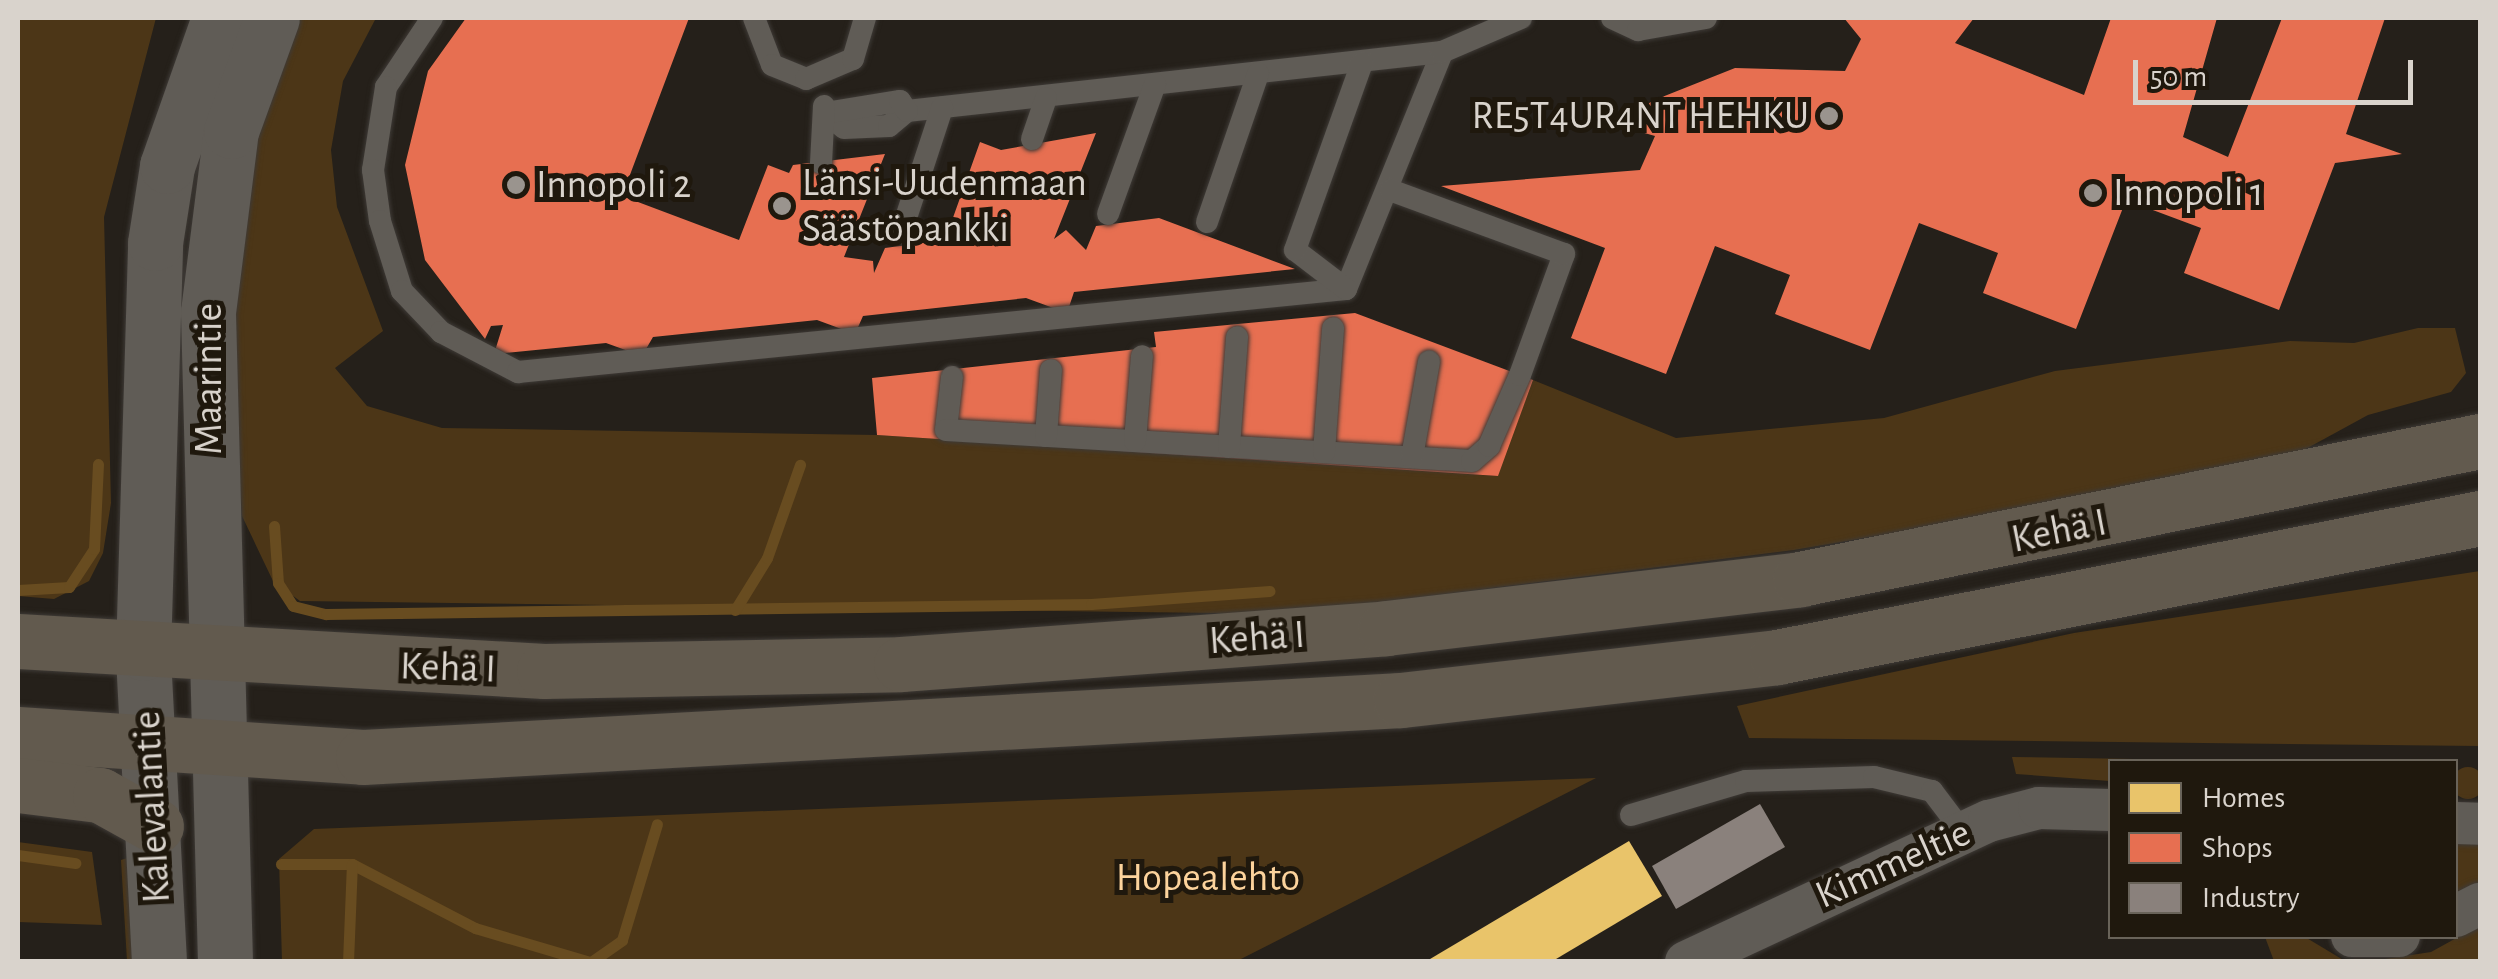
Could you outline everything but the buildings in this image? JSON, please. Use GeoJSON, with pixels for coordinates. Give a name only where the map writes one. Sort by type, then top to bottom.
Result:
{"type":"FeatureCollection","features":[{"type":"Feature","properties":{"kind":"highway","name":"Kehä I"},"geometry":{"type":"LineString","coordinates":[[18,642],[216,658],[544,671],[902,664],[1386,628],[1818,576],[2480,441]]}},
{"type":"Feature","properties":{"kind":"highway","name":"Kehä I"},"geometry":{"type":"LineString","coordinates":[[18,734],[220,749],[528,752],[1401,700],[1796,654],[2480,518]]}},
{"type":"Feature","properties":{"kind":"highway"},"geometry":{"type":"LineString","coordinates":[[18,785],[100,795],[156,826]]}},
{"type":"Feature","properties":{"kind":"main road","name":"Maarintie"},"geometry":{"type":"LineString","coordinates":[[143,653],[155,243],[167,166],[220,18]]}},
{"type":"Feature","properties":{"kind":"main road","name":"Maarintie"},"geometry":{"type":"LineString","coordinates":[[220,749],[207,431],[213,240],[231,131],[272,18]]}},
{"type":"Feature","properties":{"kind":"main road","name":"Kalevalantie"},"geometry":{"type":"LineString","coordinates":[[143,653],[152,744],[159,962]]}},
{"type":"Feature","properties":{"kind":"main road","name":"Kalevalantie"},"geometry":{"type":"LineString","coordinates":[[220,749],[225,962]]}},
{"type":"Feature","properties":{"kind":"street","name":"Kimmeltie"},"geometry":{"type":"LineString","coordinates":[[1694,958],[1963,832],[2039,808],[2108,810]]}},
{"type":"Feature","properties":{"kind":"lane"},"geometry":{"type":"LineString","coordinates":[[432,18],[386,87],[373,170],[380,221],[402,291],[492,366],[518,372],[1346,289]]}},
{"type":"Feature","properties":{"kind":"lane"},"geometry":{"type":"LineString","coordinates":[[754,18],[772,65],[824,78],[853,59],[865,18]]}},
{"type":"Feature","properties":{"kind":"lane"},"geometry":{"type":"LineString","coordinates":[[824,114],[900,102],[907,111],[1046,98],[1442,52],[1521,18]]}},
{"type":"Feature","properties":{"kind":"lane"},"geometry":{"type":"LineString","coordinates":[[1612,18],[1638,30],[1706,18]]}},
{"type":"Feature","properties":{"kind":"lane"},"geometry":{"type":"LineString","coordinates":[[1346,289],[1390,190],[1442,52]]}},
{"type":"Feature","properties":{"kind":"lane"},"geometry":{"type":"LineString","coordinates":[[1346,289],[1295,250],[1362,62]]}},
{"type":"Feature","properties":{"kind":"lane"},"geometry":{"type":"LineString","coordinates":[[1207,222],[1258,74]]}},
{"type":"Feature","properties":{"kind":"lane"},"geometry":{"type":"LineString","coordinates":[[820,163],[824,78]]}},
{"type":"Feature","properties":{"kind":"lane"},"geometry":{"type":"LineString","coordinates":[[1108,214],[1155,84]]}},
{"type":"Feature","properties":{"kind":"lane"},"geometry":{"type":"LineString","coordinates":[[1032,139],[1046,98]]}},
{"type":"Feature","properties":{"kind":"lane"},"geometry":{"type":"LineString","coordinates":[[901,233],[942,108]]}},
{"type":"Feature","properties":{"kind":"lane"},"geometry":{"type":"LineString","coordinates":[[952,376],[946,430],[1472,461],[1488,446],[1564,254],[1390,190]]}},
{"type":"Feature","properties":{"kind":"lane"},"geometry":{"type":"LineString","coordinates":[[1324,452],[1332,328]]}},
{"type":"Feature","properties":{"kind":"lane"},"geometry":{"type":"LineString","coordinates":[[1229,447],[1236,336]]}},
{"type":"Feature","properties":{"kind":"lane"},"geometry":{"type":"LineString","coordinates":[[1135,442],[1142,356]]}},
{"type":"Feature","properties":{"kind":"lane"},"geometry":{"type":"LineString","coordinates":[[1412,458],[1430,362]]}},
{"type":"Feature","properties":{"kind":"lane"},"geometry":{"type":"LineString","coordinates":[[1046,436],[1051,370]]}},
{"type":"Feature","properties":{"kind":"lane"},"geometry":{"type":"LineString","coordinates":[[1630,815],[1746,781],[1874,776],[1932,791],[1963,832]]}},
{"type":"Feature","properties":{"kind":"green space"},"geometry":{"type":"Polygon","coordinates":[[[18,18],[156,18],[104,217],[111,503],[103,553],[89,581],[54,599],[18,596],[18,18]]]}},
{"type":"Feature","properties":{"kind":"green space"},"geometry":{"type":"Polygon","coordinates":[[[296,18],[376,18],[343,81],[331,150],[337,207],[383,331],[335,368],[367,406],[442,428],[877,435],[1497,476],[1533,380],[1676,438],[1884,418],[2055,371],[2290,341],[2354,343],[2418,328],[2455,328],[2466,373],[2451,392],[2368,415],[2269,469],[1794,550],[1285,614],[300,601],[273,581],[242,516],[230,332],[247,166],[296,18]]]}},
{"type":"Feature","properties":{"kind":"green space"},"geometry":{"type":"Polygon","coordinates":[[[2480,571],[2480,746],[1749,738],[1737,706],[2074,633],[2480,571]]]}},
{"type":"Feature","properties":{"kind":"green space"},"geometry":{"type":"Polygon","coordinates":[[[2012,757],[2132,759],[2108,759],[2108,781],[2016,774],[2012,757]]]}},
{"type":"Feature","properties":{"kind":"green space"},"geometry":{"type":"Polygon","coordinates":[[[2474,768],[2483,777],[2480,795],[2468,799],[2458,796],[2458,770],[2474,768]]]}},
{"type":"Feature","properties":{"kind":"green space","name":"Hopealehto"},"geometry":{"type":"Polygon","coordinates":[[[1596,778],[1237,961],[282,961],[279,859],[314,829],[1596,778]]]}},
{"type":"Feature","properties":{"kind":"green space"},"geometry":{"type":"Polygon","coordinates":[[[2458,840],[2480,842],[2480,887],[2458,899],[2458,840]]]}},
{"type":"Feature","properties":{"kind":"green space"},"geometry":{"type":"Polygon","coordinates":[[[18,842],[92,852],[102,925],[18,922],[18,842]]]}},
{"type":"Feature","properties":{"kind":"green space"},"geometry":{"type":"Polygon","coordinates":[[[137,855],[142,961],[127,961],[121,860],[137,855]]]}},
{"type":"Feature","properties":{"kind":"green space"},"geometry":{"type":"Polygon","coordinates":[[[2480,925],[2480,961],[2365,962],[2431,952],[2480,925]]]}},
{"type":"Feature","properties":{"kind":"green space"},"geometry":{"type":"Polygon","coordinates":[[[2266,939],[2308,939],[2345,961],[2274,961],[2266,939]]]}},
{"type":"Feature","properties":{"kind":"waterway"},"geometry":{"type":"LineString","coordinates":[[18,590],[69,587],[94,549],[98,464]]}},
{"type":"Feature","properties":{"kind":"waterway"},"geometry":{"type":"LineString","coordinates":[[735,610],[767,558],[800,465]]}},
{"type":"Feature","properties":{"kind":"waterway"},"geometry":{"type":"LineString","coordinates":[[274,526],[278,583],[293,606],[326,614],[1091,604],[1270,591]]}},
{"type":"Feature","properties":{"kind":"waterway"},"geometry":{"type":"LineString","coordinates":[[591,962],[622,940],[657,824]]}},
{"type":"Feature","properties":{"kind":"waterway"},"geometry":{"type":"LineString","coordinates":[[18,855],[75,863]]}},
{"type":"Feature","properties":{"kind":"waterway"},"geometry":{"type":"LineString","coordinates":[[281,864],[352,864],[475,928],[590,962]]}},
{"type":"Feature","properties":{"kind":"waterway"},"geometry":{"type":"LineString","coordinates":[[348,962],[352,864]]}},
{"type":"Feature","properties":{"kind":"place","name":"RE5T4UR4NT HEHKU"},"geometry":{"type":"Point","coordinates":[1829,116]}},
{"type":"Feature","properties":{"kind":"place","name":"Innopoli 2"},"geometry":{"type":"Point","coordinates":[516,185]}},
{"type":"Feature","properties":{"kind":"place","name":"Innopoli 1"},"geometry":{"type":"Point","coordinates":[2093,193]}},
{"type":"Feature","properties":{"kind":"place","name":"Länsi-Uudenmaan Säästöpankki"},"geometry":{"type":"Point","coordinates":[782,206]}}]}
